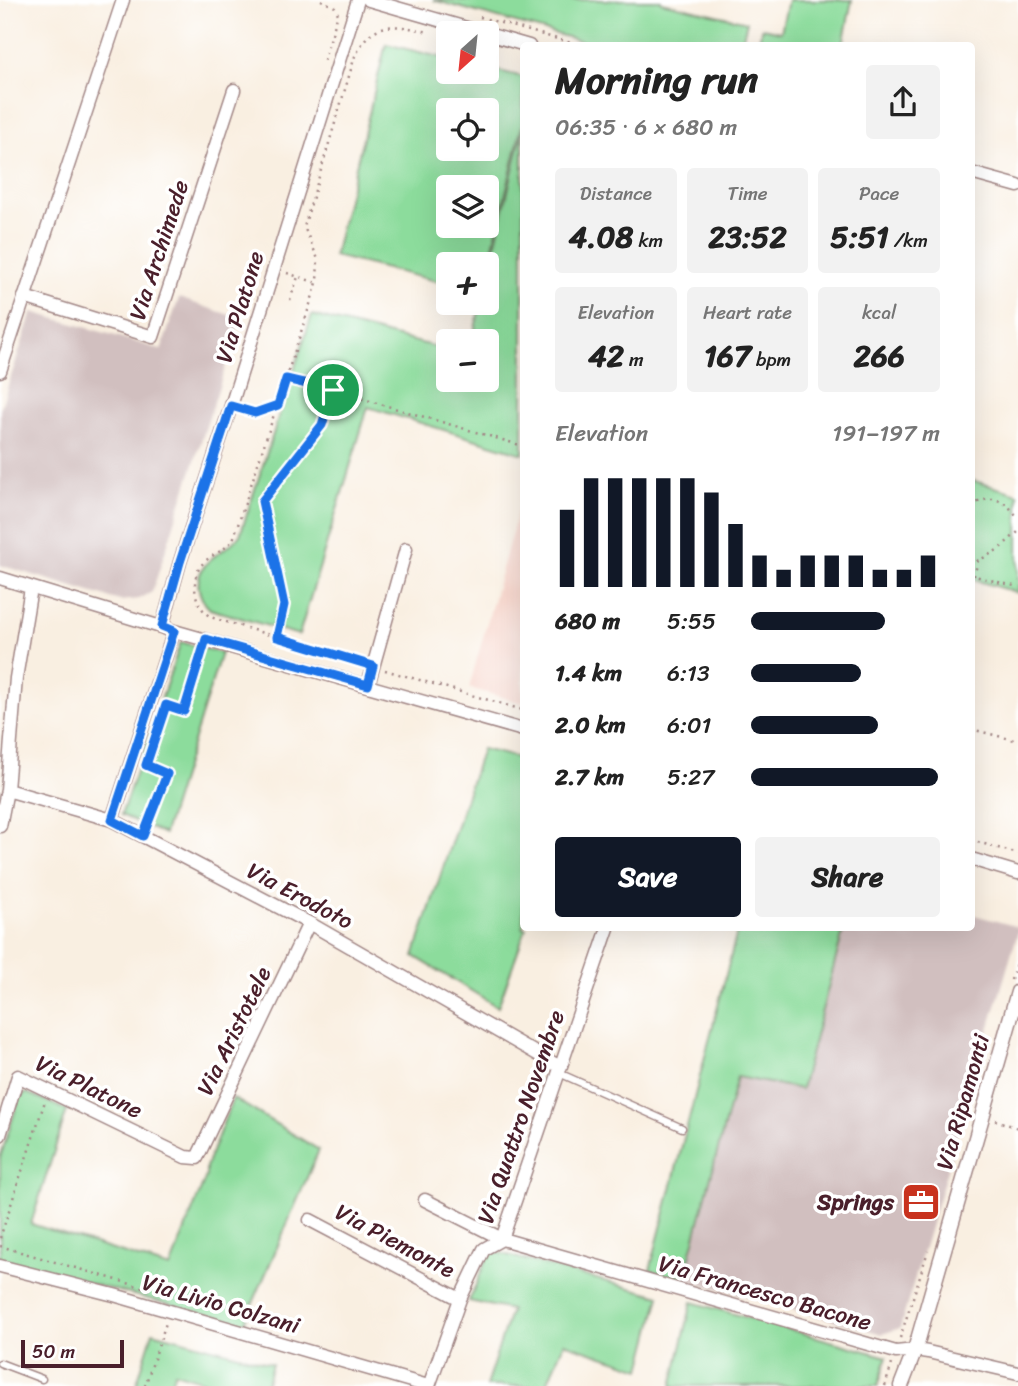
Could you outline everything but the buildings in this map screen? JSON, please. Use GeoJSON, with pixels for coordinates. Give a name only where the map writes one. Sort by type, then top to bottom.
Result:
{"type":"FeatureCollection","features":[{"type":"Feature","properties":{"kind":"street"},"geometry":{"type":"LineString","coordinates":[[0,371],[122,0]]}},
{"type":"Feature","properties":{"kind":"street","name":"Via Platone"},"geometry":{"type":"LineString","coordinates":[[112,820],[168,629],[180,562],[358,0]]}},
{"type":"Feature","properties":{"kind":"street"},"geometry":{"type":"LineString","coordinates":[[369,0],[520,43]]}},
{"type":"Feature","properties":{"kind":"street","name":"Via Archimede"},"geometry":{"type":"LineString","coordinates":[[24,297],[153,337],[234,90]]}},
{"type":"Feature","properties":{"kind":"street"},"geometry":{"type":"LineString","coordinates":[[975,174],[1018,186]]}},
{"type":"Feature","properties":{"kind":"street"},"geometry":{"type":"LineString","coordinates":[[368,685],[406,550]]}},
{"type":"Feature","properties":{"kind":"street"},"geometry":{"type":"LineString","coordinates":[[0,578],[520,729]]}},
{"type":"Feature","properties":{"kind":"street"},"geometry":{"type":"LineString","coordinates":[[0,826],[7,790],[16,677],[31,588]]}},
{"type":"Feature","properties":{"kind":"street","name":"Via Erodoto"},"geometry":{"type":"LineString","coordinates":[[7,790],[112,820],[309,923],[559,1070]]}},
{"type":"Feature","properties":{"kind":"street"},"geometry":{"type":"LineString","coordinates":[[975,860],[1018,873]]}},
{"type":"Feature","properties":{"kind":"street","name":"Via Aristotele"},"geometry":{"type":"LineString","coordinates":[[197,1158],[309,923]]}},
{"type":"Feature","properties":{"kind":"street","name":"Via Quattro Novembre"},"geometry":{"type":"LineString","coordinates":[[428,1386],[460,1299],[484,1249],[502,1239],[607,931]]}},
{"type":"Feature","properties":{"kind":"street","name":"Via Ripamonti"},"geometry":{"type":"LineString","coordinates":[[901,1386],[915,1350],[1018,992]]}},
{"type":"Feature","properties":{"kind":"street","name":"Via Platone"},"geometry":{"type":"LineString","coordinates":[[0,1135],[18,1076],[185,1157],[197,1158]]}},
{"type":"Feature","properties":{"kind":"street","name":"Via Francesco Bacone"},"geometry":{"type":"LineString","coordinates":[[425,1200],[502,1239],[896,1352],[915,1350],[939,1354],[1018,1373]]}},
{"type":"Feature","properties":{"kind":"street","name":"Via Piemonte"},"geometry":{"type":"LineString","coordinates":[[310,1220],[460,1299]]}},
{"type":"Feature","properties":{"kind":"street","name":"Via Livio Colzani"},"geometry":{"type":"LineString","coordinates":[[0,1266],[114,1295],[428,1386]]}},
{"type":"Feature","properties":{"kind":"lane"},"geometry":{"type":"LineString","coordinates":[[559,1070],[682,1128]]}},
{"type":"Feature","properties":{"kind":"lane"},"geometry":{"type":"LineString","coordinates":[[0,1363],[42,1379]]}},
{"type":"Feature","properties":{"kind":"path"},"geometry":{"type":"LineString","coordinates":[[432,33],[386,26],[368,36],[355,56],[304,227],[318,259],[317,283],[231,543],[198,569],[196,595],[200,607],[210,617],[520,709]]}},
{"type":"Feature","properties":{"kind":"path"},"geometry":{"type":"LineString","coordinates":[[274,269],[317,283]]}},
{"type":"Feature","properties":{"kind":"path"},"geometry":{"type":"LineString","coordinates":[[290,300],[298,277]]}},
{"type":"Feature","properties":{"kind":"path"},"geometry":{"type":"LineString","coordinates":[[286,379],[333,390],[520,445]]}},
{"type":"Feature","properties":{"kind":"path"},"geometry":{"type":"LineString","coordinates":[[277,637],[284,605],[262,501],[322,425],[333,390]]}},
{"type":"Feature","properties":{"kind":"path"},"geometry":{"type":"LineString","coordinates":[[231,406],[255,413],[278,405]]}},
{"type":"Feature","properties":{"kind":"path"},"geometry":{"type":"LineString","coordinates":[[975,504],[988,499],[999,500],[1012,509],[1018,518]]}},
{"type":"Feature","properties":{"kind":"path"},"geometry":{"type":"LineString","coordinates":[[975,568],[978,561],[999,549],[1018,532]]}},
{"type":"Feature","properties":{"kind":"path"},"geometry":{"type":"LineString","coordinates":[[975,577],[1018,587]]}},
{"type":"Feature","properties":{"kind":"path"},"geometry":{"type":"LineString","coordinates":[[143,836],[167,774],[146,765],[166,705],[184,711],[206,639]]}},
{"type":"Feature","properties":{"kind":"path"},"geometry":{"type":"LineString","coordinates":[[975,730],[1018,741]]}},
{"type":"Feature","properties":{"kind":"path"},"geometry":{"type":"LineString","coordinates":[[975,841],[1018,854]]}},
{"type":"Feature","properties":{"kind":"path"},"geometry":{"type":"LineString","coordinates":[[0,1238],[48,1090]]}},
{"type":"Feature","properties":{"kind":"path"},"geometry":{"type":"LineString","coordinates":[[983,1116],[1018,1128]]}},
{"type":"Feature","properties":{"kind":"shaded area"},"geometry":{"type":"Polygon","coordinates":[[[179,298],[241,319],[152,592],[139,599],[120,601],[0,565],[0,410],[32,312],[161,350],[179,298]]]}},
{"type":"Feature","properties":{"kind":"shaded area"},"geometry":{"type":"Polygon","coordinates":[[[520,504],[520,702],[469,688],[520,504]]]}},
{"type":"Feature","properties":{"kind":"shaded area"},"geometry":{"type":"Polygon","coordinates":[[[975,915],[1018,927],[900,1328],[882,1334],[684,1279],[737,1077],[801,1088],[843,931],[975,931],[975,915]]]}},
{"type":"Feature","properties":{"kind":"green space"},"geometry":{"type":"Polygon","coordinates":[[[433,0],[661,0],[747,22],[742,42],[585,42],[433,0]]]}},
{"type":"Feature","properties":{"kind":"green space"},"geometry":{"type":"Polygon","coordinates":[[[788,0],[852,0],[844,42],[759,42],[762,28],[781,32],[788,0]]]}},
{"type":"Feature","properties":{"kind":"green space"},"geometry":{"type":"Polygon","coordinates":[[[386,44],[436,56],[436,84],[499,84],[499,71],[520,76],[520,134],[499,221],[499,175],[436,175],[436,238],[495,238],[492,252],[436,252],[436,281],[334,256],[386,44]]]}},
{"type":"Feature","properties":{"kind":"green space"},"geometry":{"type":"Polygon","coordinates":[[[520,141],[520,453],[368,407],[299,635],[210,609],[200,593],[202,569],[240,535],[312,315],[436,347],[436,392],[499,392],[499,329],[475,329],[478,315],[499,315],[499,252],[494,252],[520,141]]]}},
{"type":"Feature","properties":{"kind":"green space"},"geometry":{"type":"Polygon","coordinates":[[[975,481],[1018,494],[1018,593],[975,580],[975,481]]]}},
{"type":"Feature","properties":{"kind":"green space"},"geometry":{"type":"Polygon","coordinates":[[[181,642],[221,653],[164,834],[121,815],[181,642]]]}},
{"type":"Feature","properties":{"kind":"green space"},"geometry":{"type":"Polygon","coordinates":[[[482,749],[520,758],[520,931],[525,931],[498,1007],[414,956],[482,749]]]}},
{"type":"Feature","properties":{"kind":"green space"},"geometry":{"type":"Polygon","coordinates":[[[737,931],[843,931],[801,1089],[737,1077],[684,1279],[650,1270],[737,931]]]}},
{"type":"Feature","properties":{"kind":"green space"},"geometry":{"type":"Polygon","coordinates":[[[27,1093],[67,1110],[31,1224],[170,1268],[233,1098],[319,1150],[244,1324],[0,1260],[0,1158],[20,1096],[27,1093]]]}},
{"type":"Feature","properties":{"kind":"green space"},"geometry":{"type":"Polygon","coordinates":[[[489,1253],[500,1253],[660,1296],[641,1369],[564,1343],[546,1386],[486,1386],[511,1310],[469,1301],[489,1253]]]}},
{"type":"Feature","properties":{"kind":"green space"},"geometry":{"type":"Polygon","coordinates":[[[692,1302],[887,1357],[878,1386],[672,1386],[692,1302]]]}},
{"type":"Feature","properties":{"kind":"green space"},"geometry":{"type":"Polygon","coordinates":[[[153,1332],[272,1364],[266,1386],[219,1386],[175,1372],[170,1386],[136,1386],[153,1332]]]}},
{"type":"Feature","properties":{"kind":"place","name":"Springs"},"geometry":{"type":"Point","coordinates":[921,1202]}},
{"type":"Feature","properties":{"kind":"route"},"geometry":{"type":"LineString","coordinates":[[286,379],[333,390],[322,425],[262,501],[284,605],[277,637],[373,666],[368,685],[206,639],[184,711],[166,705],[146,765],[167,774],[143,836],[112,820],[174,631],[162,626],[231,406],[255,413],[278,405],[286,379]]}}]}
